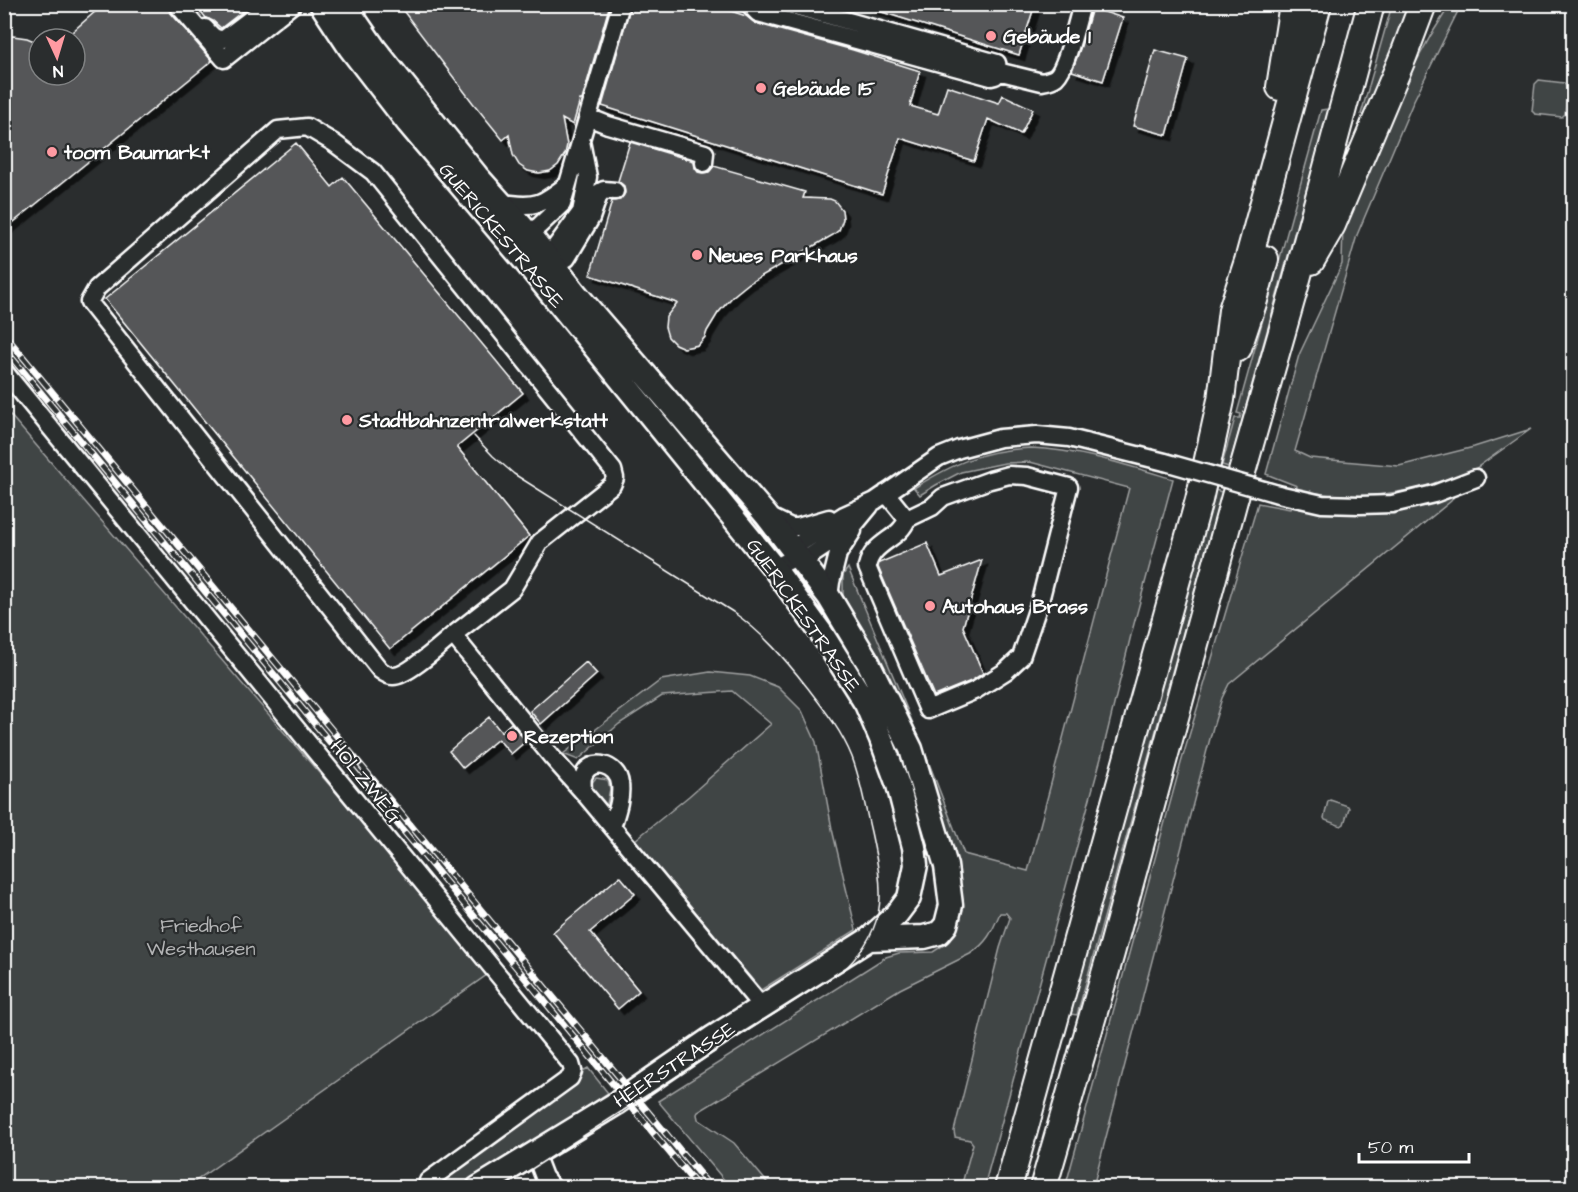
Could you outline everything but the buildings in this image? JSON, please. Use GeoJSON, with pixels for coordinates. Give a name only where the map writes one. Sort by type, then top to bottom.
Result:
{"type":"FeatureCollection","features":[{"type":"Feature","properties":{"kind":"highway"},"geometry":{"type":"LineString","coordinates":[[1008,1188],[1199,500],[1221,400],[1240,258],[1280,87],[1293,4]]}},
{"type":"Feature","properties":{"kind":"highway"},"geometry":{"type":"LineString","coordinates":[[1232,310],[1248,261],[1318,4]]}},
{"type":"Feature","properties":{"kind":"highway"},"geometry":{"type":"LineString","coordinates":[[1221,400],[1254,300],[1335,4]]}},
{"type":"Feature","properties":{"kind":"highway"},"geometry":{"type":"LineString","coordinates":[[1043,1188],[1117,930],[1371,4]]}},
{"type":"Feature","properties":{"kind":"highway"},"geometry":{"type":"LineString","coordinates":[[1294,290],[1332,225],[1423,4]]}},
{"type":"Feature","properties":{"kind":"highway"},"geometry":{"type":"LineString","coordinates":[[1403,57],[1440,4]]}},
{"type":"Feature","properties":{"kind":"main road","name":"GUERICKESTRASSE"},"geometry":{"type":"LineString","coordinates":[[321,4],[350,48],[408,123],[523,259],[774,568],[822,634],[866,704],[898,785],[914,847],[916,865],[909,898],[897,914],[869,939]]}},
{"type":"Feature","properties":{"kind":"main road","name":"GUERICKESTRASSE"},"geometry":{"type":"LineString","coordinates":[[344,4],[375,49],[477,177],[528,233],[577,295],[766,515],[829,597],[868,662],[911,749],[946,866],[951,905],[946,925],[939,933],[924,937],[869,939]]}},
{"type":"Feature","properties":{"kind":"main road","name":"HEERSTRASSE"},"geometry":{"type":"LineString","coordinates":[[478,1188],[617,1103],[869,939]]}},
{"type":"Feature","properties":{"kind":"lane"},"geometry":{"type":"LineString","coordinates":[[177,4],[224,59],[293,4]]}},
{"type":"Feature","properties":{"kind":"lane"},"geometry":{"type":"LineString","coordinates":[[185,4],[218,40],[224,39],[274,4]]}},
{"type":"Feature","properties":{"kind":"lane"},"geometry":{"type":"LineString","coordinates":[[615,191],[600,192],[591,218],[567,258],[523,259],[528,233],[539,226],[562,204],[621,4]]}},
{"type":"Feature","properties":{"kind":"lane"},"geometry":{"type":"LineString","coordinates":[[749,4],[758,13],[991,77],[995,76],[997,71],[997,63],[788,4]]}},
{"type":"Feature","properties":{"kind":"lane"},"geometry":{"type":"LineString","coordinates":[[997,71],[1042,82],[1055,77],[1065,59],[1082,4]]}},
{"type":"Feature","properties":{"kind":"lane"},"geometry":{"type":"LineString","coordinates":[[588,117],[705,153],[704,163]]}},
{"type":"Feature","properties":{"kind":"lane"},"geometry":{"type":"LineString","coordinates":[[307,128],[334,143],[373,172],[613,470],[615,478],[612,485],[540,542],[512,589],[453,635],[406,673],[393,676],[380,670],[89,302],[97,288],[278,130],[307,128]]}},
{"type":"Feature","properties":{"kind":"lane"},"geometry":{"type":"LineString","coordinates":[[548,257],[581,213],[588,177],[581,141]]}},
{"type":"Feature","properties":{"kind":"lane"},"geometry":{"type":"LineString","coordinates":[[502,203],[536,205],[548,200],[568,184]]}},
{"type":"Feature","properties":{"kind":"lane","name":"HOLZWEG"},"geometry":{"type":"LineString","coordinates":[[4,371],[571,1064],[573,1071],[570,1078],[428,1181],[432,1188]]}},
{"type":"Feature","properties":{"kind":"lane"},"geometry":{"type":"LineString","coordinates":[[766,515],[786,525],[798,527],[828,519],[880,497],[939,457],[1000,438],[1037,435],[1069,438],[1322,504],[1392,504],[1434,494],[1476,478]]}},
{"type":"Feature","properties":{"kind":"lane"},"geometry":{"type":"LineString","coordinates":[[1009,475],[1027,476],[1069,487],[1040,601],[1021,657],[1006,671],[976,690],[928,710],[867,567],[874,550],[906,525],[908,519],[932,507],[943,497],[1009,475]]}},
{"type":"Feature","properties":{"kind":"lane"},"geometry":{"type":"LineString","coordinates":[[880,497],[908,519]]}},
{"type":"Feature","properties":{"kind":"lane"},"geometry":{"type":"LineString","coordinates":[[774,568],[798,556],[809,556],[851,529],[880,497]]}},
{"type":"Feature","properties":{"kind":"lane"},"geometry":{"type":"LineString","coordinates":[[829,597],[838,554],[880,497]]}},
{"type":"Feature","properties":{"kind":"lane"},"geometry":{"type":"LineString","coordinates":[[453,635],[551,756],[762,1007]]}},
{"type":"Feature","properties":{"kind":"lane"},"geometry":{"type":"LineString","coordinates":[[583,792],[582,778],[588,770],[596,765],[606,765],[614,769],[621,786],[612,827]]}},
{"type":"Feature","properties":{"kind":"lane"},"geometry":{"type":"LineString","coordinates":[[528,1157],[540,1164],[544,1177],[553,1188]]}},
{"type":"Feature","properties":{"kind":"green space"},"geometry":{"type":"Polygon","coordinates":[[[1392,5],[1414,5],[1369,117],[1361,114],[1392,5]]]}},
{"type":"Feature","properties":{"kind":"green space"},"geometry":{"type":"Polygon","coordinates":[[[1450,5],[1461,5],[1414,100],[1357,235],[1295,451],[1310,458],[1399,466],[1474,447],[1531,429],[1472,471],[1416,489],[1345,497],[1296,490],[1297,486],[1266,474],[1299,355],[1342,264],[1343,222],[1391,108],[1450,5]]]}},
{"type":"Feature","properties":{"kind":"green space"},"geometry":{"type":"Polygon","coordinates":[[[1539,80],[1564,83],[1568,88],[1565,114],[1562,117],[1535,114],[1532,111],[1535,84],[1539,80]]]}},
{"type":"Feature","properties":{"kind":"green space"},"geometry":{"type":"Polygon","coordinates":[[[1329,109],[1229,467],[1222,465],[1235,418],[1240,418],[1241,414],[1237,413],[1321,110],[1329,109]]]}},
{"type":"Feature","properties":{"kind":"green space","name":"Friedhof Westhausen"},"geometry":{"type":"Polygon","coordinates":[[[4,408],[491,972],[187,1187],[5,1187],[4,408]]]}},
{"type":"Feature","properties":{"kind":"green space"},"geometry":{"type":"Polygon","coordinates":[[[1031,448],[1085,455],[1173,479],[1101,758],[984,1187],[961,1187],[973,1144],[970,1140],[955,1137],[954,1131],[1000,948],[1010,918],[1006,913],[1000,913],[981,946],[970,954],[900,989],[698,1112],[698,1119],[734,1143],[771,1187],[730,1187],[658,1101],[886,957],[899,953],[933,952],[947,943],[954,932],[875,655],[843,595],[843,575],[848,568],[922,745],[964,854],[1028,871],[1129,488],[1030,462],[1005,463],[961,472],[920,495],[914,488],[942,471],[970,459],[1014,449],[1031,448]]]}},
{"type":"Feature","properties":{"kind":"green space"},"geometry":{"type":"Polygon","coordinates":[[[1215,490],[1222,492],[1077,1015],[1070,1014],[1215,490]]]}},
{"type":"Feature","properties":{"kind":"green space"},"geometry":{"type":"Polygon","coordinates":[[[1457,491],[1451,501],[1229,684],[1213,727],[1093,1187],[1065,1188],[1181,763],[1258,503],[1290,509],[1292,507],[1327,512],[1379,513],[1414,507],[1438,500],[1457,491]]]}},
{"type":"Feature","properties":{"kind":"green space"},"geometry":{"type":"Polygon","coordinates":[[[710,672],[750,676],[778,687],[802,711],[816,742],[832,829],[856,930],[761,990],[635,840],[771,724],[732,691],[662,696],[619,724],[578,760],[563,754],[661,680],[710,672]]]}},
{"type":"Feature","properties":{"kind":"green space"},"geometry":{"type":"Polygon","coordinates":[[[596,778],[608,780],[610,789],[606,809],[591,791],[592,782],[596,778]]]}},
{"type":"Feature","properties":{"kind":"green space"},"geometry":{"type":"Polygon","coordinates":[[[1330,800],[1349,808],[1344,824],[1341,826],[1324,818],[1330,800]]]}},
{"type":"Feature","properties":{"kind":"green space"},"geometry":{"type":"Polygon","coordinates":[[[588,1068],[608,1093],[464,1187],[432,1187],[570,1078],[588,1068]]]}},
{"type":"Feature","properties":{"kind":"tram line"},"geometry":{"type":"LineString","coordinates":[[474,436],[514,474],[733,612],[764,638],[782,657],[832,720],[852,757],[871,832],[880,888],[876,920],[870,936],[846,968],[502,1188]]}},
{"type":"Feature","properties":{"kind":"railway"},"geometry":{"type":"LineString","coordinates":[[4,334],[711,1188]]}},
{"type":"Feature","properties":{"kind":"railway"},"geometry":{"type":"LineString","coordinates":[[12,358],[699,1188]]}},
{"type":"Feature","properties":{"kind":"place","name":"Gebäude 1"},"geometry":{"type":"Point","coordinates":[991,36]}},
{"type":"Feature","properties":{"kind":"place","name":"Gebäude 15"},"geometry":{"type":"Point","coordinates":[761,88]}},
{"type":"Feature","properties":{"kind":"place","name":"toom Baumarkt"},"geometry":{"type":"Point","coordinates":[52,152]}},
{"type":"Feature","properties":{"kind":"place","name":"Neues Parkhaus"},"geometry":{"type":"Point","coordinates":[697,255]}},
{"type":"Feature","properties":{"kind":"place","name":"Stadtbahnzentralwerkstatt"},"geometry":{"type":"Point","coordinates":[347,420]}},
{"type":"Feature","properties":{"kind":"place","name":"Autohaus Brass"},"geometry":{"type":"Point","coordinates":[930,606]}},
{"type":"Feature","properties":{"kind":"place","name":"Rezeption"},"geometry":{"type":"Point","coordinates":[512,736]}}]}
